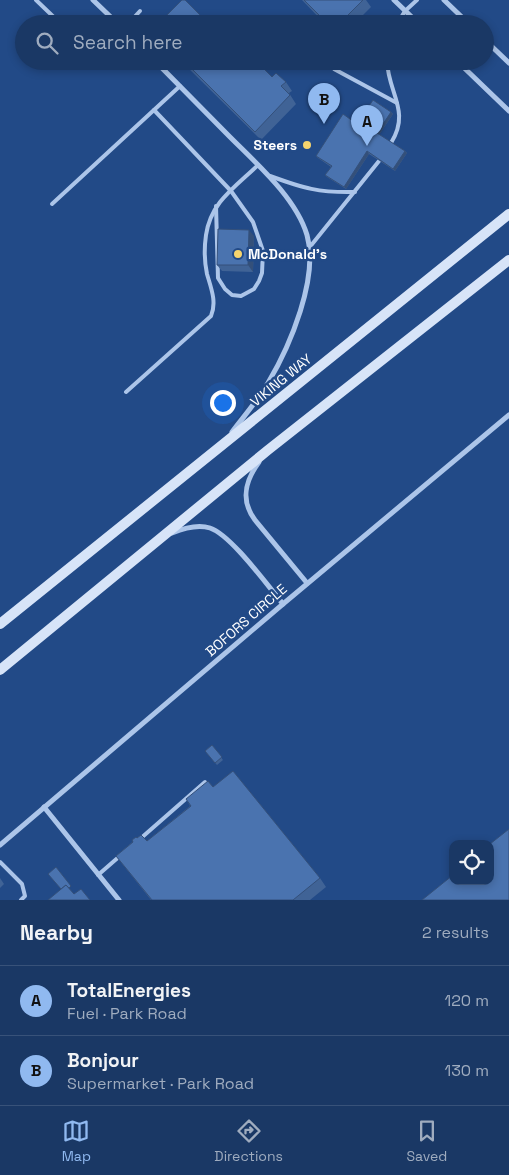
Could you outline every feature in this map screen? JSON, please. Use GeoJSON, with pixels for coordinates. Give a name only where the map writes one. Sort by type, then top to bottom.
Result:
{"type":"FeatureCollection","features":[{"type":"Feature","properties":{"kind":"main road","name":"VIKING WAY"},"geometry":{"type":"LineString","coordinates":[[0,624],[509,214]]}},
{"type":"Feature","properties":{"kind":"main road"},"geometry":{"type":"LineString","coordinates":[[0,670],[268,450],[509,260]]}},
{"type":"Feature","properties":{"kind":"street"},"geometry":{"type":"LineString","coordinates":[[394,0],[409,15]]}},
{"type":"Feature","properties":{"kind":"street"},"geometry":{"type":"LineString","coordinates":[[444,0],[460,15]]}},
{"type":"Feature","properties":{"kind":"street"},"geometry":{"type":"LineString","coordinates":[[96,1],[107,15]]}},
{"type":"Feature","properties":{"kind":"street"},"geometry":{"type":"LineString","coordinates":[[494,49],[509,63]]}},
{"type":"Feature","properties":{"kind":"street"},"geometry":{"type":"LineString","coordinates":[[164,70],[268,175],[296,211],[306,234],[309,248],[308,280],[305,297],[283,355],[268,384],[222,446]]}},
{"type":"Feature","properties":{"kind":"street"},"geometry":{"type":"LineString","coordinates":[[466,70],[509,112]]}},
{"type":"Feature","properties":{"kind":"street","name":"BOFORS CIRCLE"},"geometry":{"type":"LineString","coordinates":[[0,845],[509,415]]}},
{"type":"Feature","properties":{"kind":"street"},"geometry":{"type":"LineString","coordinates":[[268,450],[253,470],[246,486],[245,497],[247,506],[254,520],[308,583]]}},
{"type":"Feature","properties":{"kind":"street"},"geometry":{"type":"LineString","coordinates":[[159,538],[178,530],[194,527],[207,527],[218,532],[232,543],[283,604]]}},
{"type":"Feature","properties":{"kind":"street"},"geometry":{"type":"LineString","coordinates":[[44,807],[118,900]]}},
{"type":"Feature","properties":{"kind":"lane"},"geometry":{"type":"LineString","coordinates":[[36,0],[52,15]]}},
{"type":"Feature","properties":{"kind":"lane"},"geometry":{"type":"LineString","coordinates":[[403,15],[417,0]]}},
{"type":"Feature","properties":{"kind":"lane"},"geometry":{"type":"LineString","coordinates":[[137,15],[140,12]]}},
{"type":"Feature","properties":{"kind":"lane"},"geometry":{"type":"LineString","coordinates":[[336,70],[397,103]]}},
{"type":"Feature","properties":{"kind":"lane"},"geometry":{"type":"LineString","coordinates":[[387,70],[397,103],[400,122],[398,132],[391,143]]}},
{"type":"Feature","properties":{"kind":"lane"},"geometry":{"type":"LineString","coordinates":[[52,204],[180,86]]}},
{"type":"Feature","properties":{"kind":"lane"},"geometry":{"type":"LineString","coordinates":[[154,110],[231,191],[253,222],[263,251],[262,273],[260,281],[254,288],[241,296],[232,294],[225,289],[218,278],[216,206]]}},
{"type":"Feature","properties":{"kind":"lane"},"geometry":{"type":"LineString","coordinates":[[309,248],[379,162]]}},
{"type":"Feature","properties":{"kind":"lane"},"geometry":{"type":"LineString","coordinates":[[126,392],[212,316],[214,303],[204,261],[208,222],[216,206],[258,166]]}},
{"type":"Feature","properties":{"kind":"lane"},"geometry":{"type":"LineString","coordinates":[[268,175],[309,190],[355,192]]}},
{"type":"Feature","properties":{"kind":"lane"},"geometry":{"type":"LineString","coordinates":[[134,844],[204,782]]}},
{"type":"Feature","properties":{"kind":"lane"},"geometry":{"type":"LineString","coordinates":[[98,875],[127,850]]}},
{"type":"Feature","properties":{"kind":"lane"},"geometry":{"type":"LineString","coordinates":[[0,862],[24,887],[25,896],[21,900]]}},
{"type":"Feature","properties":{"kind":"building"},"geometry":{"type":"Polygon","coordinates":[[[182,0],[185,0],[200,15],[167,15],[182,0]]]}},
{"type":"Feature","properties":{"kind":"building"},"geometry":{"type":"Polygon","coordinates":[[[304,0],[363,0],[348,15],[319,15],[304,0]]]}},
{"type":"Feature","properties":{"kind":"building"},"geometry":{"type":"Polygon","coordinates":[[[193,70],[265,70],[272,77],[276,73],[286,82],[281,86],[290,95],[255,132],[193,70]]]}},
{"type":"Feature","properties":{"kind":"building"},"geometry":{"type":"Polygon","coordinates":[[[373,100],[391,112],[377,133],[405,151],[393,169],[367,151],[344,187],[325,175],[332,166],[316,156],[343,114],[357,124],[373,100]]]}},
{"type":"Feature","properties":{"kind":"building","name":"McDonald's"},"geometry":{"type":"Polygon","coordinates":[[[218,229],[249,230],[248,265],[217,265],[218,229]]]}},
{"type":"Feature","properties":{"kind":"building"},"geometry":{"type":"Polygon","coordinates":[[[212,745],[222,757],[215,763],[205,751],[212,745]]]}},
{"type":"Feature","properties":{"kind":"building"},"geometry":{"type":"Polygon","coordinates":[[[233,771],[320,878],[293,900],[152,900],[116,856],[133,842],[132,840],[136,837],[141,835],[147,841],[191,806],[186,799],[208,781],[213,787],[233,771]]]}},
{"type":"Feature","properties":{"kind":"building"},"geometry":{"type":"Polygon","coordinates":[[[509,829],[509,900],[422,900],[449,878],[449,885],[494,885],[494,841],[509,829]]]}},
{"type":"Feature","properties":{"kind":"building"},"geometry":{"type":"Polygon","coordinates":[[[56,867],[71,886],[69,888],[66,885],[61,889],[48,874],[56,867]]]}},
{"type":"Feature","properties":{"kind":"building"},"geometry":{"type":"Polygon","coordinates":[[[66,885],[74,894],[81,889],[90,900],[48,900],[66,885]]]}},
{"type":"Feature","properties":{"kind":"place","name":"Bonjour"},"geometry":{"type":"Point","coordinates":[324,124]}},
{"type":"Feature","properties":{"kind":"place","name":"Steers"},"geometry":{"type":"Point","coordinates":[307,145]}},
{"type":"Feature","properties":{"kind":"place","name":"TotalEnergies"},"geometry":{"type":"Point","coordinates":[367,146]}},
{"type":"Feature","properties":{"kind":"place","name":"McDonald's"},"geometry":{"type":"Point","coordinates":[238,254]}}]}
